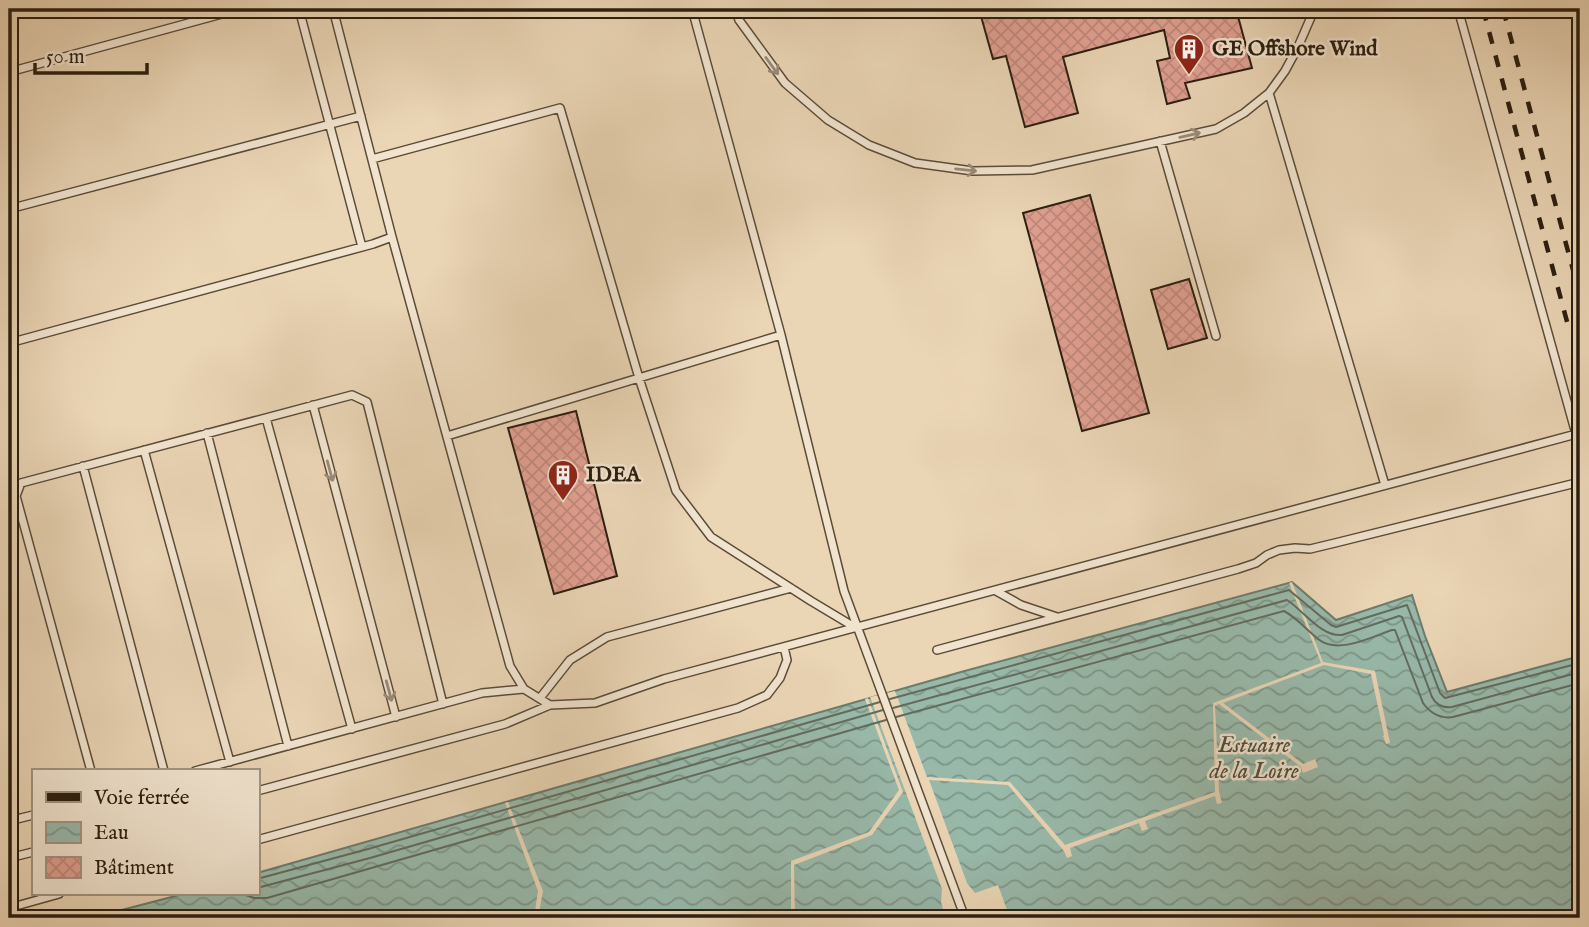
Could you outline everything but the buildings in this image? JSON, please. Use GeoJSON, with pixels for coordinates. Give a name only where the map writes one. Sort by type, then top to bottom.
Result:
{"type":"FeatureCollection","features":[{"type":"Feature","properties":{"kind":"lane"},"geometry":{"type":"LineString","coordinates":[[9,72],[220,12],[240,9]]}},
{"type":"Feature","properties":{"kind":"lane"},"geometry":{"type":"LineString","coordinates":[[299,9],[362,247]]}},
{"type":"Feature","properties":{"kind":"lane"},"geometry":{"type":"LineString","coordinates":[[333,9],[510,666],[524,689],[551,705]]}},
{"type":"Feature","properties":{"kind":"lane"},"geometry":{"type":"LineString","coordinates":[[692,9],[781,335],[844,592],[965,918]]}},
{"type":"Feature","properties":{"kind":"lane"},"geometry":{"type":"LineString","coordinates":[[735,9],[738,20],[785,83],[828,120],[869,145],[915,163],[973,171],[1032,170],[1216,129],[1244,114],[1269,93],[1286,71],[1313,9]]}},
{"type":"Feature","properties":{"kind":"lane"},"geometry":{"type":"LineString","coordinates":[[259,790],[505,724],[551,705],[595,703],[664,679],[1578,433],[1458,9]]}},
{"type":"Feature","properties":{"kind":"lane"},"geometry":{"type":"LineString","coordinates":[[1269,93],[1385,485]]}},
{"type":"Feature","properties":{"kind":"lane"},"geometry":{"type":"LineString","coordinates":[[372,159],[560,108],[639,379],[676,491],[710,537],[857,628]]}},
{"type":"Feature","properties":{"kind":"lane"},"geometry":{"type":"LineString","coordinates":[[9,209],[361,116]]}},
{"type":"Feature","properties":{"kind":"lane"},"geometry":{"type":"LineString","coordinates":[[1160,141],[1216,336]]}},
{"type":"Feature","properties":{"kind":"lane"},"geometry":{"type":"LineString","coordinates":[[9,343],[393,237]]}},
{"type":"Feature","properties":{"kind":"lane"},"geometry":{"type":"LineString","coordinates":[[447,436],[781,335]]}},
{"type":"Feature","properties":{"kind":"lane"},"geometry":{"type":"LineString","coordinates":[[90,769],[16,496],[20,483],[352,395],[367,402],[443,704]]}},
{"type":"Feature","properties":{"kind":"lane"},"geometry":{"type":"LineString","coordinates":[[313,405],[396,717]]}},
{"type":"Feature","properties":{"kind":"lane"},"geometry":{"type":"LineString","coordinates":[[265,418],[352,729]]}},
{"type":"Feature","properties":{"kind":"lane"},"geometry":{"type":"LineString","coordinates":[[207,433],[288,746]]}},
{"type":"Feature","properties":{"kind":"lane"},"geometry":{"type":"LineString","coordinates":[[144,450],[230,762]]}},
{"type":"Feature","properties":{"kind":"lane"},"geometry":{"type":"LineString","coordinates":[[83,466],[163,769]]}},
{"type":"Feature","properties":{"kind":"lane"},"geometry":{"type":"LineString","coordinates":[[937,650],[1238,569],[1256,563],[1279,550],[1310,549],[1580,482]]}},
{"type":"Feature","properties":{"kind":"lane"},"geometry":{"type":"LineString","coordinates":[[540,698],[570,660],[607,637],[791,588]]}},
{"type":"Feature","properties":{"kind":"lane"},"geometry":{"type":"LineString","coordinates":[[996,591],[1021,605],[1058,617]]}},
{"type":"Feature","properties":{"kind":"lane"},"geometry":{"type":"LineString","coordinates":[[259,839],[738,708],[767,695],[780,678],[787,660],[784,648]]}},
{"type":"Feature","properties":{"kind":"lane"},"geometry":{"type":"LineString","coordinates":[[203,769],[482,693],[524,689]]}},
{"type":"Feature","properties":{"kind":"lane"},"geometry":{"type":"LineString","coordinates":[[9,795],[12,820],[32,815]]}},
{"type":"Feature","properties":{"kind":"lane"},"geometry":{"type":"LineString","coordinates":[[9,858],[32,852]]}},
{"type":"Feature","properties":{"kind":"lane"},"geometry":{"type":"LineString","coordinates":[[9,908],[55,895]]}},
{"type":"Feature","properties":{"kind":"water","name":"Estuaire de la Loire"},"geometry":{"type":"Polygon","coordinates":[[[1292,582],[1336,620],[1412,595],[1447,692],[1580,656],[1580,918],[91,918],[179,895],[259,895],[259,872],[961,672],[1292,582]]]}},
{"type":"Feature","properties":{"kind":"pier"},"geometry":{"type":"Polygon","coordinates":[[[1292,582],[1323,662],[1375,671],[1390,743],[1386,744],[1383,736],[1371,674],[1324,665],[1223,703],[1303,764],[1315,759],[1318,767],[1303,773],[1301,767],[1219,704],[1215,706],[1219,791],[1222,803],[1217,804],[1215,796],[1145,821],[1148,829],[1142,831],[1139,823],[1070,848],[1072,856],[1067,858],[1008,785],[929,780],[967,883],[975,893],[998,885],[1010,918],[919,918],[943,909],[942,889],[870,697],[895,691],[927,777],[1010,782],[1065,845],[1215,792],[1213,703],[1321,663],[1289,583],[1292,582]]]}},
{"type":"Feature","properties":{"kind":"pier"},"geometry":{"type":"Polygon","coordinates":[[[868,698],[903,792],[872,835],[794,865],[795,918],[791,918],[791,861],[869,832],[899,790],[865,699],[868,698]]]}},
{"type":"Feature","properties":{"kind":"pier"},"geometry":{"type":"Polygon","coordinates":[[[508,802],[543,891],[538,918],[534,918],[538,891],[505,803],[508,802]]]}},
{"type":"Feature","properties":{"kind":"railway"},"geometry":{"type":"LineString","coordinates":[[1483,9],[1569,329]]}},
{"type":"Feature","properties":{"kind":"railway"},"geometry":{"type":"LineString","coordinates":[[1503,9],[1580,296]]}},
{"type":"Feature","properties":{"kind":"place","name":"GE Offshore Wind"},"geometry":{"type":"Point","coordinates":[1189,76]}},
{"type":"Feature","properties":{"kind":"place","name":"IDEA"},"geometry":{"type":"Point","coordinates":[563,502]}}]}
